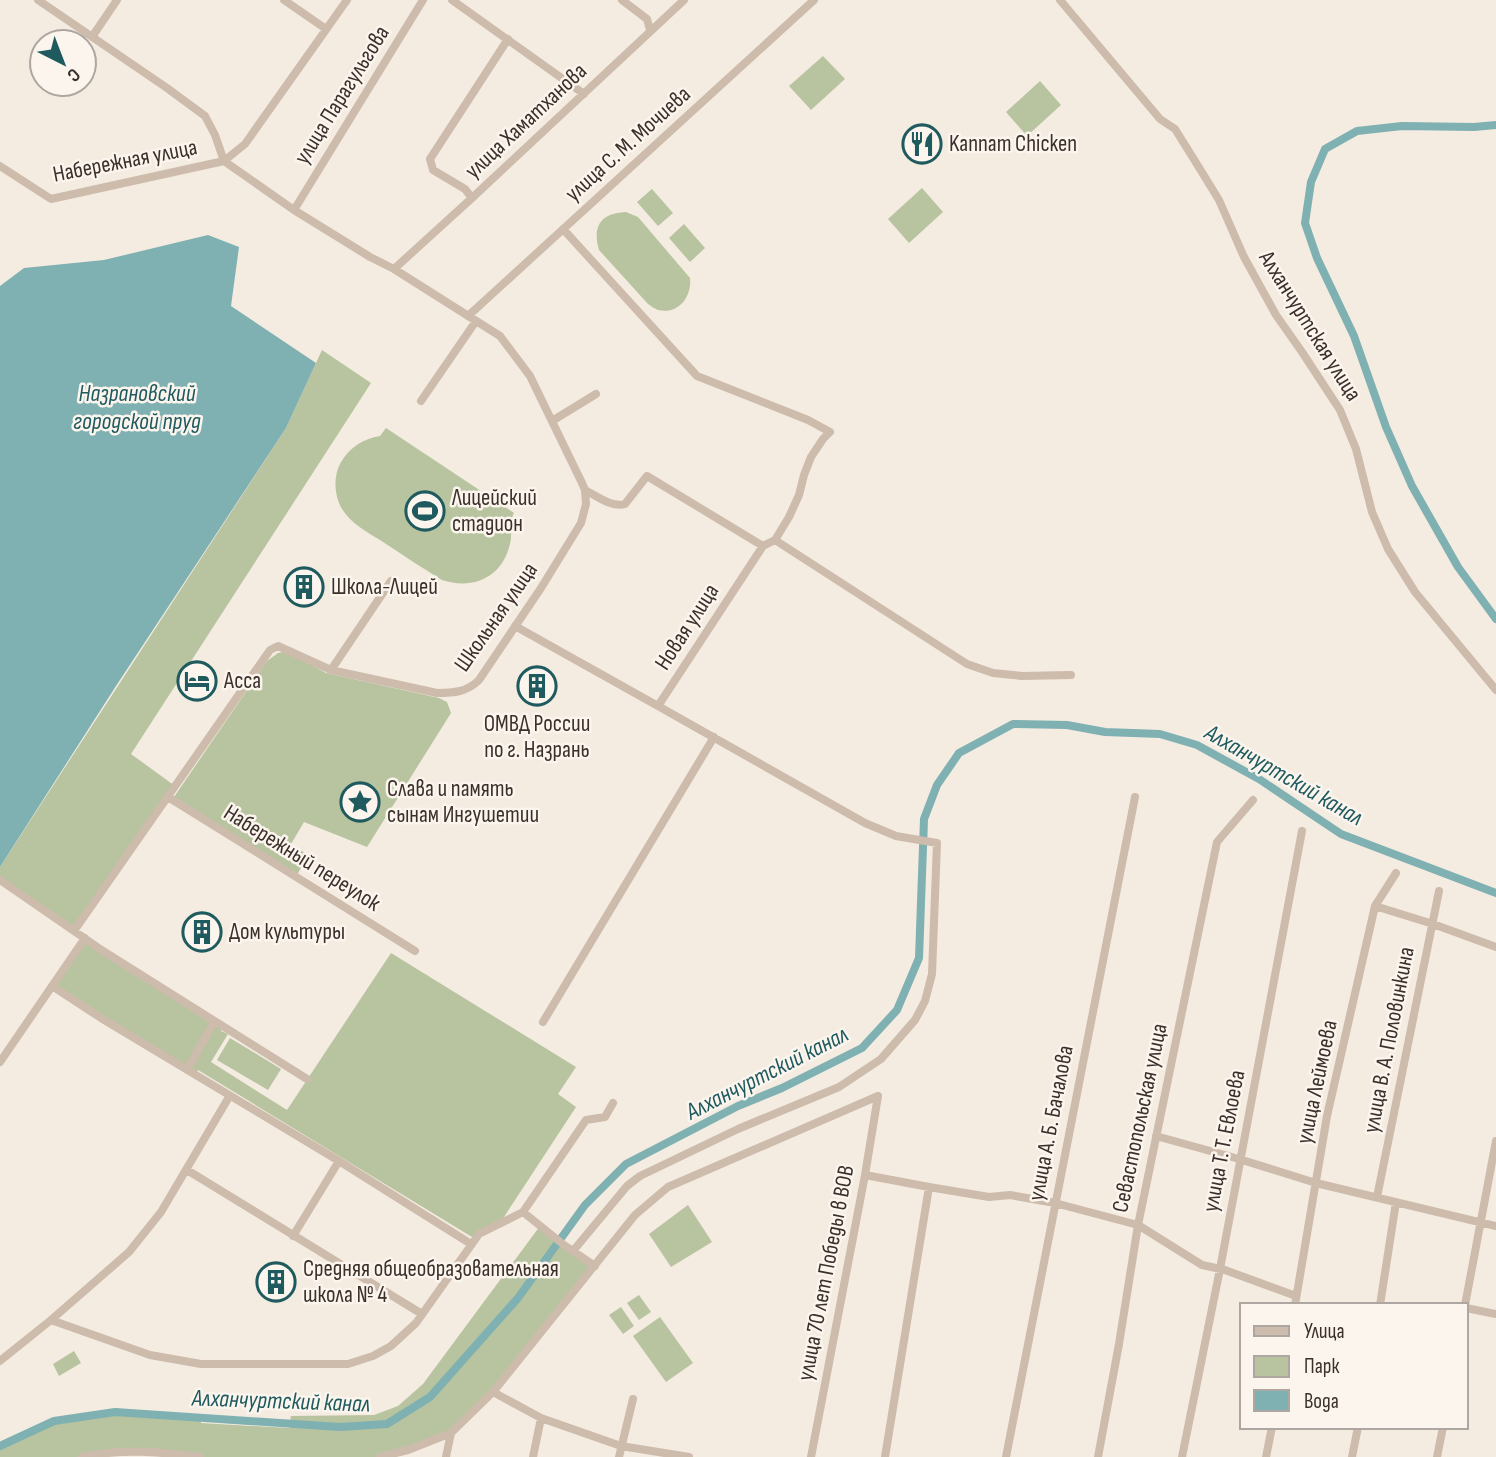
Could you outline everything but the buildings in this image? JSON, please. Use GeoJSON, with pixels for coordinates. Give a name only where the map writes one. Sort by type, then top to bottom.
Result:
{"type":"FeatureCollection","features":[{"type":"Feature","properties":{"kind":"street"},"geometry":{"type":"LineString","coordinates":[[38,0],[79,28]]}},
{"type":"Feature","properties":{"kind":"street"},"geometry":{"type":"LineString","coordinates":[[98,28],[117,0]]}},
{"type":"Feature","properties":{"kind":"street"},"geometry":{"type":"LineString","coordinates":[[284,0],[326,29]]}},
{"type":"Feature","properties":{"kind":"street"},"geometry":{"type":"LineString","coordinates":[[224,161],[245,144],[347,0]]}},
{"type":"Feature","properties":{"kind":"street","name":"улица Парагульгова"},"geometry":{"type":"LineString","coordinates":[[293,210],[423,0]]}},
{"type":"Feature","properties":{"kind":"street"},"geometry":{"type":"LineString","coordinates":[[452,0],[584,94]]}},
{"type":"Feature","properties":{"kind":"street"},"geometry":{"type":"LineString","coordinates":[[622,0],[647,19],[650,30]]}},
{"type":"Feature","properties":{"kind":"street","name":"улица Хаматханова"},"geometry":{"type":"LineString","coordinates":[[394,270],[684,0]]}},
{"type":"Feature","properties":{"kind":"street","name":"улица С. М. Мочиева"},"geometry":{"type":"LineString","coordinates":[[421,401],[472,319],[563,229],[814,0]]}},
{"type":"Feature","properties":{"kind":"street","name":"Алханчуртская улица"},"geometry":{"type":"LineString","coordinates":[[1060,0],[1160,119],[1175,129],[1219,201],[1244,257],[1276,315],[1340,410],[1356,449],[1372,512],[1388,549],[1415,592],[1496,690]]}},
{"type":"Feature","properties":{"kind":"street"},"geometry":{"type":"LineString","coordinates":[[472,198],[465,189],[433,170],[430,159],[508,40]]}},
{"type":"Feature","properties":{"kind":"street"},"geometry":{"type":"LineString","coordinates":[[98,41],[205,116],[224,161],[293,210],[500,336],[530,376],[585,491],[610,503],[622,505],[647,475],[763,546]]}},
{"type":"Feature","properties":{"kind":"street","name":"Набережная улица"},"geometry":{"type":"LineString","coordinates":[[0,166],[51,199],[224,161]]}},
{"type":"Feature","properties":{"kind":"street"},"geometry":{"type":"LineString","coordinates":[[563,229],[697,376],[808,420],[830,432],[811,457],[799,495],[775,540],[967,664],[993,673],[1021,677],[1072,675]]}},
{"type":"Feature","properties":{"kind":"street"},"geometry":{"type":"LineString","coordinates":[[552,422],[596,394]]}},
{"type":"Feature","properties":{"kind":"street","name":"Школьная улица"},"geometry":{"type":"LineString","coordinates":[[167,797],[270,650],[278,646],[331,670],[438,693],[455,693],[473,687],[582,523],[585,491]]}},
{"type":"Feature","properties":{"kind":"street","name":"Новая улица"},"geometry":{"type":"LineString","coordinates":[[657,706],[763,546],[775,540]]}},
{"type":"Feature","properties":{"kind":"street"},"geometry":{"type":"LineString","coordinates":[[331,670],[391,581]]}},
{"type":"Feature","properties":{"kind":"street"},"geometry":{"type":"LineString","coordinates":[[515,626],[865,823],[896,836],[937,843],[932,974],[925,1000],[915,1020],[881,1059],[839,1087],[738,1129],[640,1176],[627,1186],[573,1251]]}},
{"type":"Feature","properties":{"kind":"street"},"geometry":{"type":"LineString","coordinates":[[543,1022],[714,737]]}},
{"type":"Feature","properties":{"kind":"street"},"geometry":{"type":"LineString","coordinates":[[74,931],[167,797]]}},
{"type":"Feature","properties":{"kind":"street","name":"Набережный переулок"},"geometry":{"type":"LineString","coordinates":[[167,797],[415,951]]}},
{"type":"Feature","properties":{"kind":"street","name":"улица А. Б. Бачалова"},"geometry":{"type":"LineString","coordinates":[[1006,1457],[1135,797]]}},
{"type":"Feature","properties":{"kind":"street","name":"Севастопольская улица"},"geometry":{"type":"LineString","coordinates":[[1098,1457],[1138,1225],[1217,842],[1253,800]]}},
{"type":"Feature","properties":{"kind":"street","name":"улица Т. Т. Евлоева"},"geometry":{"type":"LineString","coordinates":[[1182,1457],[1303,831]]}},
{"type":"Feature","properties":{"kind":"street","name":"улица Леймоева"},"geometry":{"type":"LineString","coordinates":[[1296,1300],[1327,1116],[1375,906],[1396,873]]}},
{"type":"Feature","properties":{"kind":"street"},"geometry":{"type":"LineString","coordinates":[[0,880],[103,951],[307,1079]]}},
{"type":"Feature","properties":{"kind":"street","name":"улица В. А. Половинкина"},"geometry":{"type":"LineString","coordinates":[[1377,1198],[1439,891]]}},
{"type":"Feature","properties":{"kind":"street"},"geometry":{"type":"LineString","coordinates":[[1375,906],[1496,947]]}},
{"type":"Feature","properties":{"kind":"street"},"geometry":{"type":"LineString","coordinates":[[0,1062],[85,938]]}},
{"type":"Feature","properties":{"kind":"street"},"geometry":{"type":"LineString","coordinates":[[52,986],[471,1244]]}},
{"type":"Feature","properties":{"kind":"street"},"geometry":{"type":"LineString","coordinates":[[187,1070],[214,1022]]}},
{"type":"Feature","properties":{"kind":"street","name":"улица 70 лет Победы в ВОВ"},"geometry":{"type":"LineString","coordinates":[[595,1266],[635,1215],[668,1187],[878,1096],[811,1457]]}},
{"type":"Feature","properties":{"kind":"street"},"geometry":{"type":"LineString","coordinates":[[0,1361],[129,1252],[161,1212],[229,1097]]}},
{"type":"Feature","properties":{"kind":"street"},"geometry":{"type":"LineString","coordinates":[[51,1320],[150,1355],[201,1364],[348,1364],[373,1356],[391,1346],[416,1323],[479,1234],[523,1212],[586,1120],[605,1116],[613,1103]]}},
{"type":"Feature","properties":{"kind":"street"},"geometry":{"type":"LineString","coordinates":[[1156,1136],[1316,1183],[1496,1226]]}},
{"type":"Feature","properties":{"kind":"street"},"geometry":{"type":"LineString","coordinates":[[1466,1303],[1496,1141]]}},
{"type":"Feature","properties":{"kind":"street"},"geometry":{"type":"LineString","coordinates":[[293,1236],[339,1161]]}},
{"type":"Feature","properties":{"kind":"street"},"geometry":{"type":"LineString","coordinates":[[187,1170],[422,1314]]}},
{"type":"Feature","properties":{"kind":"street"},"geometry":{"type":"LineString","coordinates":[[865,1175],[989,1197],[1010,1195],[1055,1203],[1138,1225],[1202,1265],[1220,1269],[1296,1300]]}},
{"type":"Feature","properties":{"kind":"street"},"geometry":{"type":"LineString","coordinates":[[885,1457],[929,1187]]}},
{"type":"Feature","properties":{"kind":"street"},"geometry":{"type":"LineString","coordinates":[[1380,1303],[1396,1202]]}},
{"type":"Feature","properties":{"kind":"street"},"geometry":{"type":"LineString","coordinates":[[380,1457],[408,1450],[451,1433],[493,1392],[595,1266],[523,1212]]}},
{"type":"Feature","properties":{"kind":"street"},"geometry":{"type":"LineString","coordinates":[[1468,1307],[1496,1314]]}},
{"type":"Feature","properties":{"kind":"street"},"geometry":{"type":"LineString","coordinates":[[493,1392],[541,1418],[621,1446],[689,1457]]}},
{"type":"Feature","properties":{"kind":"street"},"geometry":{"type":"LineString","coordinates":[[619,1457],[633,1399]]}},
{"type":"Feature","properties":{"kind":"street"},"geometry":{"type":"LineString","coordinates":[[533,1457],[541,1418]]}},
{"type":"Feature","properties":{"kind":"street"},"geometry":{"type":"LineString","coordinates":[[1266,1457],[1272,1429]]}},
{"type":"Feature","properties":{"kind":"street"},"geometry":{"type":"LineString","coordinates":[[1352,1457],[1358,1429]]}},
{"type":"Feature","properties":{"kind":"street"},"geometry":{"type":"LineString","coordinates":[[1437,1457],[1443,1429]]}},
{"type":"Feature","properties":{"kind":"street"},"geometry":{"type":"LineString","coordinates":[[446,1457],[451,1433]]}},
{"type":"Feature","properties":{"kind":"street"},"geometry":{"type":"LineString","coordinates":[[82,1457],[140,1451],[195,1457]]}},
{"type":"Feature","properties":{"kind":"green space"},"geometry":{"type":"Polygon","coordinates":[[[823,56],[845,79],[811,110],[789,86],[823,56]]]}},
{"type":"Feature","properties":{"kind":"green space"},"geometry":{"type":"Polygon","coordinates":[[[1040,81],[1061,105],[1027,136],[1006,112],[1040,81]]]}},
{"type":"Feature","properties":{"kind":"green space"},"geometry":{"type":"Polygon","coordinates":[[[922,188],[943,212],[909,243],[888,219],[922,188]]]}},
{"type":"Feature","properties":{"kind":"green space"},"geometry":{"type":"Polygon","coordinates":[[[652,189],[673,213],[658,226],[637,202],[652,189]]]}},
{"type":"Feature","properties":{"kind":"green space"},"geometry":{"type":"Polygon","coordinates":[[[626,212],[638,217],[690,278],[689,291],[678,307],[665,311],[649,305],[599,250],[597,234],[600,222],[610,215],[626,212]]]}},
{"type":"Feature","properties":{"kind":"green space"},"geometry":{"type":"Polygon","coordinates":[[[684,224],[705,248],[690,262],[669,238],[684,224]]]}},
{"type":"Feature","properties":{"kind":"green space"},"geometry":{"type":"Polygon","coordinates":[[[322,350],[371,383],[131,754],[175,786],[74,931],[0,880],[0,867],[286,428],[322,350]]]}},
{"type":"Feature","properties":{"kind":"green space"},"geometry":{"type":"Polygon","coordinates":[[[386,428],[514,513],[506,556],[485,579],[465,583],[442,580],[361,528],[339,504],[336,492],[338,467],[353,448],[368,439],[380,436],[386,428]]]}},
{"type":"Feature","properties":{"kind":"green space"},"geometry":{"type":"Polygon","coordinates":[[[283,652],[326,673],[439,698],[447,702],[451,713],[367,847],[304,822],[291,844],[308,855],[297,875],[174,797],[267,661],[283,652]]]}},
{"type":"Feature","properties":{"kind":"green space"},"geometry":{"type":"Polygon","coordinates":[[[85,938],[223,1027],[221,1031],[228,1034],[211,1062],[287,1110],[391,953],[576,1067],[558,1094],[576,1107],[502,1220],[472,1237],[198,1070],[195,1075],[52,986],[85,938]]]}},
{"type":"Feature","properties":{"kind":"green space"},"geometry":{"type":"Polygon","coordinates":[[[230,1038],[281,1069],[268,1090],[217,1060],[230,1038]]]}},
{"type":"Feature","properties":{"kind":"green space"},"geometry":{"type":"Polygon","coordinates":[[[688,1205],[712,1242],[671,1267],[649,1234],[688,1205]]]}},
{"type":"Feature","properties":{"kind":"green space"},"geometry":{"type":"Polygon","coordinates":[[[540,1226],[595,1266],[493,1392],[451,1433],[380,1457],[200,1457],[140,1451],[82,1457],[0,1457],[0,1446],[54,1421],[115,1412],[200,1417],[201,1423],[289,1428],[291,1416],[374,1415],[398,1406],[423,1384],[540,1226]]]}},
{"type":"Feature","properties":{"kind":"green space"},"geometry":{"type":"Polygon","coordinates":[[[639,1295],[651,1312],[639,1320],[627,1303],[639,1295]]]}},
{"type":"Feature","properties":{"kind":"green space"},"geometry":{"type":"Polygon","coordinates":[[[621,1307],[634,1326],[623,1334],[609,1315],[621,1307]]]}},
{"type":"Feature","properties":{"kind":"green space"},"geometry":{"type":"Polygon","coordinates":[[[660,1317],[693,1363],[666,1382],[633,1336],[660,1317]]]}},
{"type":"Feature","properties":{"kind":"green space"},"geometry":{"type":"Polygon","coordinates":[[[74,1351],[81,1363],[59,1376],[53,1364],[74,1351]]]}},
{"type":"Feature","properties":{"kind":"water","name":"Назрановский городской пруд"},"geometry":{"type":"Polygon","coordinates":[[[208,235],[239,247],[231,306],[316,363],[286,428],[0,867],[0,286],[24,268],[104,260],[208,235]]]}},
{"type":"Feature","properties":{"kind":"waterway","name":"Алханчуртский канал"},"geometry":{"type":"LineString","coordinates":[[1496,125],[1402,126],[1357,131],[1325,149],[1311,182],[1305,223],[1317,258],[1354,336],[1386,427],[1412,486],[1458,567],[1496,619]]}},
{"type":"Feature","properties":{"kind":"waterway","name":"Алханчуртский канал"},"geometry":{"type":"LineString","coordinates":[[0,1446],[54,1421],[115,1412],[340,1427],[387,1424],[430,1397],[518,1298],[585,1205],[626,1164],[738,1106],[782,1088],[862,1048],[897,1010],[919,958],[924,819],[937,785],[959,753],[1013,724],[1067,725],[1105,732],[1160,734],[1197,745],[1259,779],[1341,834],[1496,893]]}},
{"type":"Feature","properties":{"kind":"place","name":"Kannam Chicken"},"geometry":{"type":"Point","coordinates":[922,144]}},
{"type":"Feature","properties":{"kind":"place","name":"Лицейский стадион"},"geometry":{"type":"Point","coordinates":[425,511]}},
{"type":"Feature","properties":{"kind":"place","name":"Школа-Лицей"},"geometry":{"type":"Point","coordinates":[304,587]}},
{"type":"Feature","properties":{"kind":"place","name":"Асса"},"geometry":{"type":"Point","coordinates":[197,681]}},
{"type":"Feature","properties":{"kind":"place","name":"ОМВД России по г. Назрань"},"geometry":{"type":"Point","coordinates":[537,686]}},
{"type":"Feature","properties":{"kind":"place","name":"Слава и память сынам Ингушетии"},"geometry":{"type":"Point","coordinates":[360,802]}},
{"type":"Feature","properties":{"kind":"place","name":"Дом культуры"},"geometry":{"type":"Point","coordinates":[202,932]}},
{"type":"Feature","properties":{"kind":"place","name":"Средняя общеобразовательная школа № 4"},"geometry":{"type":"Point","coordinates":[276,1282]}}]}
